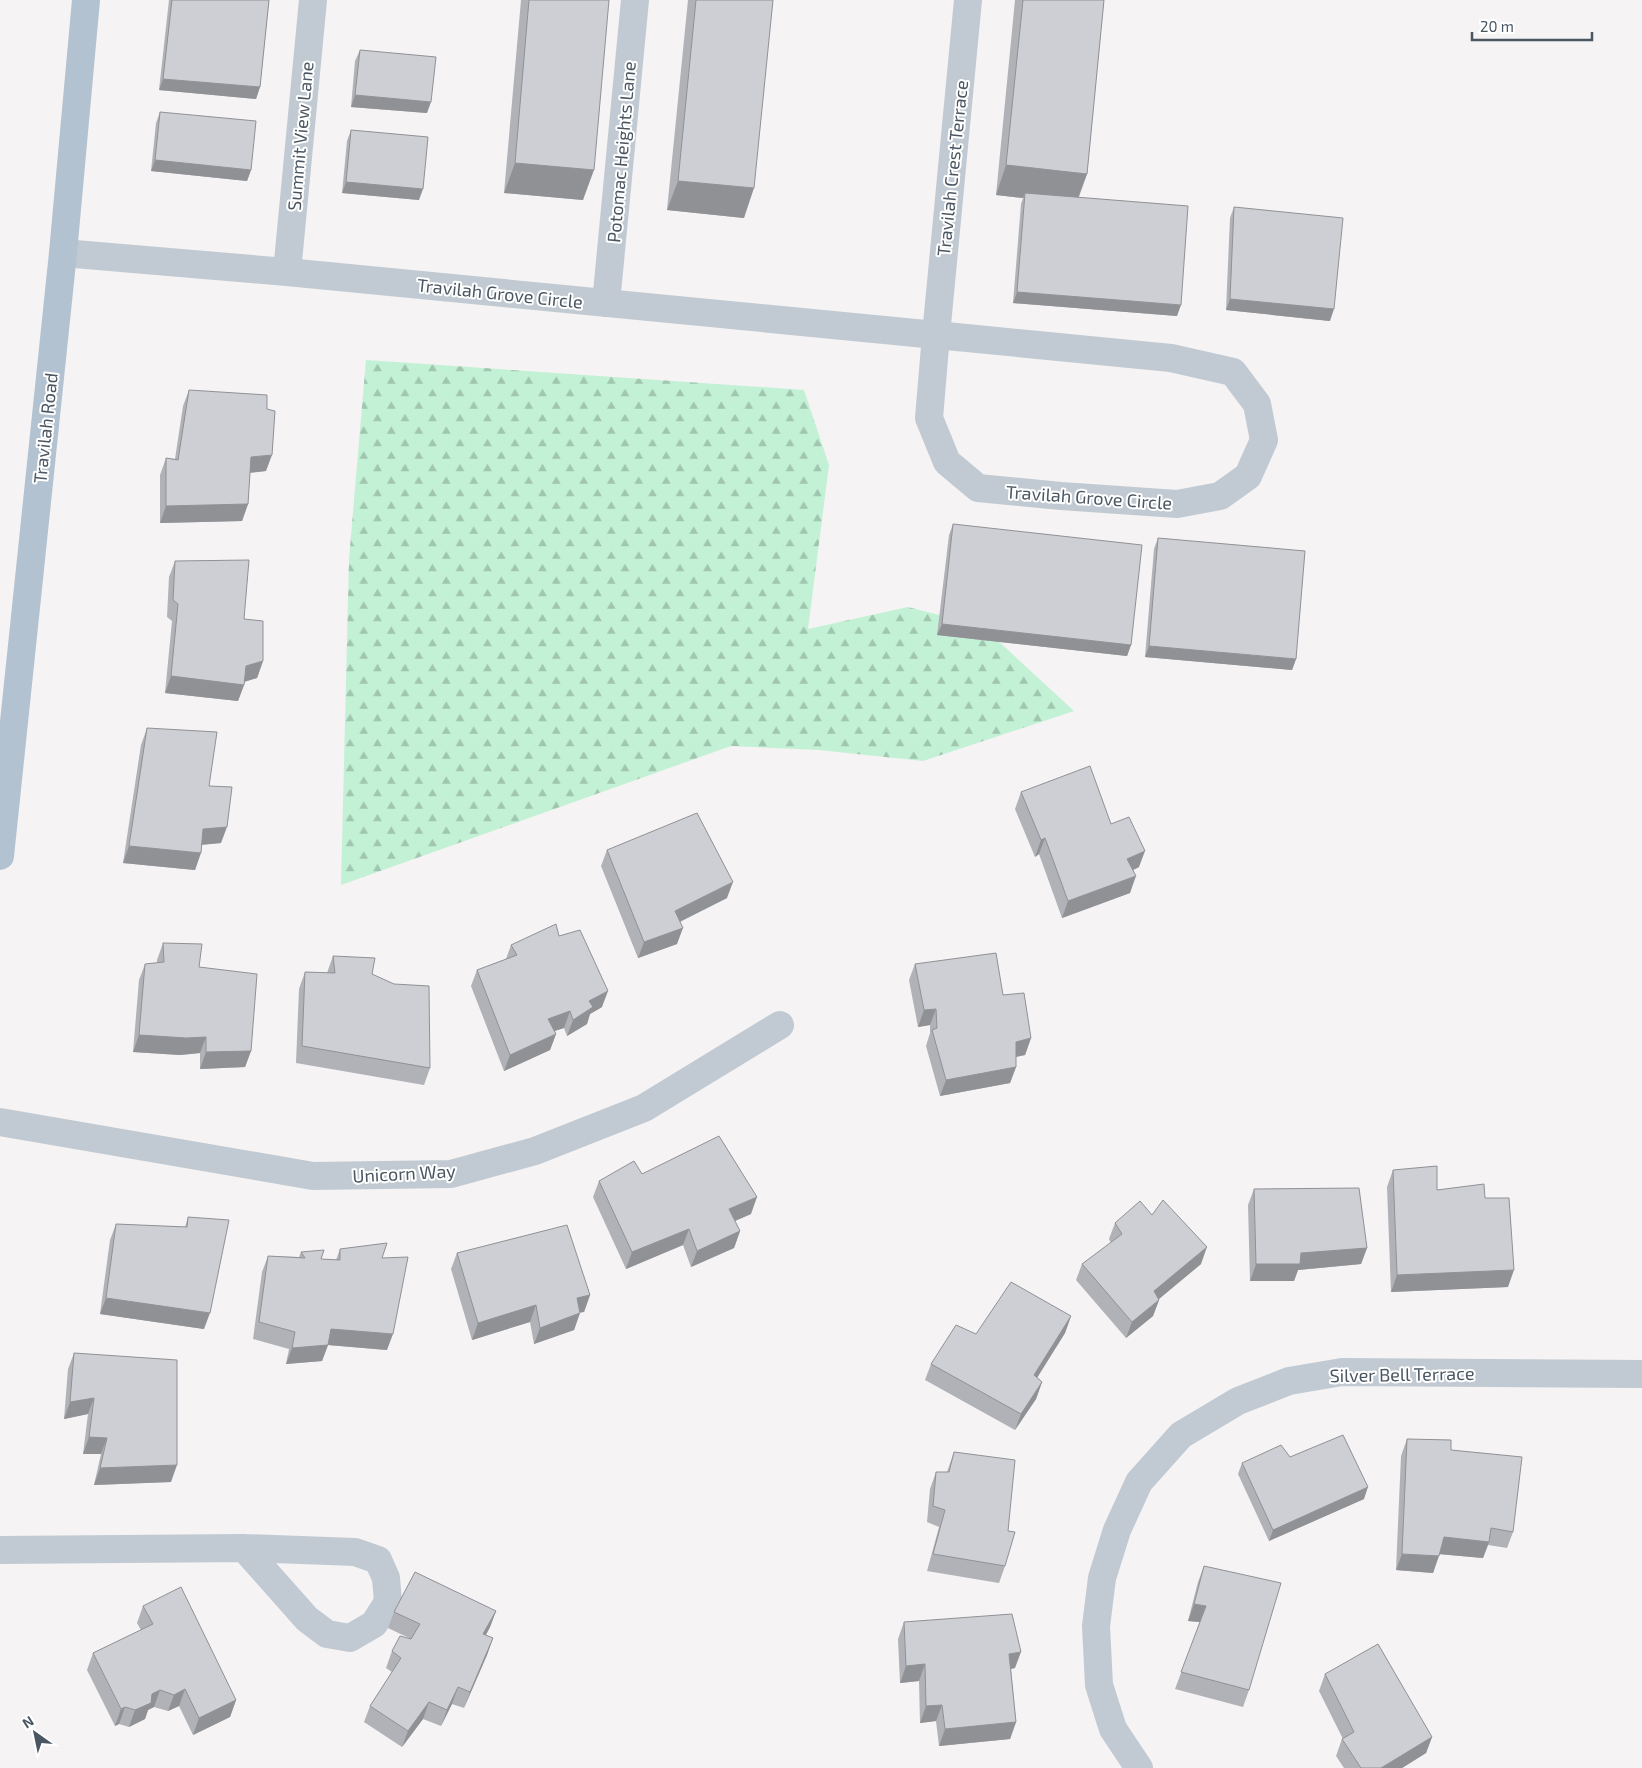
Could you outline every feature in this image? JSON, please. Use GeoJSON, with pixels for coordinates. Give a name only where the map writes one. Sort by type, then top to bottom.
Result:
{"type":"FeatureCollection","features":[{"type":"Feature","properties":{"kind":"main road","name":"Travilah Road"},"geometry":{"type":"LineString","coordinates":[[0,856],[63,252],[86,0]]}},
{"type":"Feature","properties":{"kind":"street","name":"Summit View Lane"},"geometry":{"type":"LineString","coordinates":[[287,272],[313,0]]}},
{"type":"Feature","properties":{"kind":"street","name":"Potomac Heights Lane"},"geometry":{"type":"LineString","coordinates":[[606,303],[635,0]]}},
{"type":"Feature","properties":{"kind":"street","name":"Travilah Crest Terrace"},"geometry":{"type":"LineString","coordinates":[[936,335],[968,0]]}},
{"type":"Feature","properties":{"kind":"street","name":"Travilah Grove Circle"},"geometry":{"type":"LineString","coordinates":[[63,252],[287,272],[936,335],[1172,358],[1233,372],[1257,404],[1264,440],[1248,476],[1220,496],[1176,504],[978,488],[947,462],[929,418],[936,335]]}},
{"type":"Feature","properties":{"kind":"street","name":"Unicorn Way"},"geometry":{"type":"LineString","coordinates":[[0,1122],[312,1176],[451,1174],[535,1151],[644,1108],[780,1025]]}},
{"type":"Feature","properties":{"kind":"street","name":"Silver Bell Terrace"},"geometry":{"type":"LineString","coordinates":[[1139,1768],[1113,1729],[1100,1684],[1096,1626],[1102,1578],[1117,1530],[1139,1482],[1181,1436],[1238,1401],[1289,1380],[1342,1372],[1642,1374]]}},
{"type":"Feature","properties":{"kind":"street"},"geometry":{"type":"LineString","coordinates":[[0,1550],[244,1548],[355,1552],[378,1560],[386,1578],[388,1602],[374,1624],[350,1638],[327,1634],[307,1618],[244,1548]]}},
{"type":"Feature","properties":{"kind":"green space"},"geometry":{"type":"Polygon","coordinates":[[[366,360],[804,390],[829,465],[808,629],[908,607],[982,626],[1074,711],[923,761],[819,750],[731,746],[341,885],[349,559],[366,360]]]}},
{"type":"Feature","properties":{"kind":"building"},"geometry":{"type":"Polygon","coordinates":[[[172,0],[269,0],[260,87],[163,79],[172,0]]]}},
{"type":"Feature","properties":{"kind":"building"},"geometry":{"type":"Polygon","coordinates":[[[529,0],[609,0],[594,170],[515,163],[529,0]]]}},
{"type":"Feature","properties":{"kind":"building"},"geometry":{"type":"Polygon","coordinates":[[[696,0],[773,0],[754,188],[678,181],[696,0]]]}},
{"type":"Feature","properties":{"kind":"building"},"geometry":{"type":"Polygon","coordinates":[[[1023,0],[1104,0],[1087,174],[1006,165],[1023,0]]]}},
{"type":"Feature","properties":{"kind":"building"},"geometry":{"type":"Polygon","coordinates":[[[360,50],[436,57],[431,102],[355,95],[360,50]]]}},
{"type":"Feature","properties":{"kind":"building"},"geometry":{"type":"Polygon","coordinates":[[[160,112],[256,121],[251,170],[155,160],[160,112]]]}},
{"type":"Feature","properties":{"kind":"building"},"geometry":{"type":"Polygon","coordinates":[[[351,130],[428,137],[423,189],[346,182],[351,130]]]}},
{"type":"Feature","properties":{"kind":"building"},"geometry":{"type":"Polygon","coordinates":[[[1025,193],[1188,206],[1181,305],[1017,292],[1025,193]]]}},
{"type":"Feature","properties":{"kind":"building"},"geometry":{"type":"Polygon","coordinates":[[[1234,207],[1343,218],[1334,309],[1230,299],[1234,207]]]}},
{"type":"Feature","properties":{"kind":"building"},"geometry":{"type":"Polygon","coordinates":[[[189,390],[267,395],[267,409],[275,411],[272,455],[251,457],[248,504],[166,506],[166,458],[178,460],[189,390]]]}},
{"type":"Feature","properties":{"kind":"building"},"geometry":{"type":"Polygon","coordinates":[[[953,524],[1142,545],[1131,645],[942,624],[953,524]]]}},
{"type":"Feature","properties":{"kind":"building"},"geometry":{"type":"Polygon","coordinates":[[[1158,538],[1305,551],[1296,659],[1149,646],[1158,538]]]}},
{"type":"Feature","properties":{"kind":"building"},"geometry":{"type":"Polygon","coordinates":[[[249,560],[244,619],[263,621],[263,661],[246,666],[244,685],[171,676],[178,604],[173,600],[175,561],[249,560]]]}},
{"type":"Feature","properties":{"kind":"building"},"geometry":{"type":"Polygon","coordinates":[[[147,728],[217,732],[209,786],[232,787],[227,827],[203,829],[201,853],[129,846],[147,728]]]}},
{"type":"Feature","properties":{"kind":"building"},"geometry":{"type":"Polygon","coordinates":[[[1090,766],[1111,824],[1129,817],[1145,851],[1127,859],[1136,876],[1068,901],[1045,838],[1041,840],[1021,792],[1090,766]]]}},
{"type":"Feature","properties":{"kind":"building"},"geometry":{"type":"Polygon","coordinates":[[[697,813],[733,882],[675,911],[683,928],[644,942],[607,850],[697,813]]]}},
{"type":"Feature","properties":{"kind":"building"},"geometry":{"type":"Polygon","coordinates":[[[556,924],[559,936],[580,930],[608,991],[589,1001],[593,1007],[573,1020],[570,1011],[548,1019],[556,1034],[510,1055],[477,970],[517,955],[511,945],[556,924]]]}},
{"type":"Feature","properties":{"kind":"building"},"geometry":{"type":"Polygon","coordinates":[[[163,943],[202,944],[199,967],[257,974],[251,1051],[206,1052],[206,1037],[186,1038],[139,1035],[145,964],[164,962],[163,943]]]}},
{"type":"Feature","properties":{"kind":"building"},"geometry":{"type":"Polygon","coordinates":[[[996,953],[1003,995],[1024,993],[1031,1038],[1016,1042],[1016,1067],[946,1080],[932,1030],[937,1028],[936,1009],[924,1010],[915,964],[996,953]]]}},
{"type":"Feature","properties":{"kind":"building"},"geometry":{"type":"Polygon","coordinates":[[[333,956],[375,958],[372,974],[394,984],[429,986],[430,1068],[302,1046],[305,972],[335,973],[333,956]]]}},
{"type":"Feature","properties":{"kind":"building"},"geometry":{"type":"Polygon","coordinates":[[[719,1136],[757,1197],[729,1209],[740,1231],[697,1251],[689,1229],[632,1252],[599,1181],[634,1161],[642,1174],[719,1136]]]}},
{"type":"Feature","properties":{"kind":"building"},"geometry":{"type":"Polygon","coordinates":[[[1437,1166],[1437,1190],[1484,1184],[1485,1198],[1509,1198],[1514,1270],[1397,1275],[1393,1170],[1437,1166]]]}},
{"type":"Feature","properties":{"kind":"building"},"geometry":{"type":"Polygon","coordinates":[[[1359,1188],[1367,1248],[1301,1253],[1300,1264],[1256,1264],[1254,1189],[1359,1188]]]}},
{"type":"Feature","properties":{"kind":"building"},"geometry":{"type":"Polygon","coordinates":[[[1163,1200],[1207,1247],[1154,1291],[1159,1300],[1132,1322],[1082,1264],[1122,1234],[1115,1223],[1140,1201],[1152,1215],[1163,1200]]]}},
{"type":"Feature","properties":{"kind":"building"},"geometry":{"type":"Polygon","coordinates":[[[188,1217],[229,1220],[210,1313],[106,1298],[116,1224],[187,1227],[188,1217]]]}},
{"type":"Feature","properties":{"kind":"building"},"geometry":{"type":"Polygon","coordinates":[[[567,1225],[590,1295],[577,1298],[580,1313],[540,1328],[536,1305],[478,1323],[457,1253],[567,1225]]]}},
{"type":"Feature","properties":{"kind":"building"},"geometry":{"type":"Polygon","coordinates":[[[387,1243],[382,1258],[408,1257],[393,1334],[331,1329],[328,1345],[292,1348],[295,1332],[259,1322],[268,1256],[305,1258],[301,1252],[324,1250],[321,1259],[340,1260],[340,1249],[387,1243]]]}},
{"type":"Feature","properties":{"kind":"building"},"geometry":{"type":"Polygon","coordinates":[[[1011,1282],[1071,1316],[1034,1375],[1042,1382],[1021,1414],[931,1364],[956,1325],[976,1334],[1011,1282]]]}},
{"type":"Feature","properties":{"kind":"building"},"geometry":{"type":"Polygon","coordinates":[[[74,1353],[177,1360],[177,1465],[100,1468],[107,1438],[89,1437],[94,1398],[70,1402],[74,1353]]]}},
{"type":"Feature","properties":{"kind":"building"},"geometry":{"type":"Polygon","coordinates":[[[1343,1435],[1368,1487],[1273,1530],[1242,1463],[1281,1445],[1290,1457],[1343,1435]]]}},
{"type":"Feature","properties":{"kind":"building"},"geometry":{"type":"Polygon","coordinates":[[[1407,1439],[1451,1440],[1451,1450],[1522,1457],[1513,1532],[1491,1528],[1489,1542],[1444,1537],[1439,1556],[1402,1554],[1407,1439]]]}},
{"type":"Feature","properties":{"kind":"building"},"geometry":{"type":"Polygon","coordinates":[[[954,1452],[1015,1460],[1008,1531],[1015,1532],[1005,1566],[933,1554],[945,1510],[933,1506],[936,1472],[949,1472],[954,1452]]]}},
{"type":"Feature","properties":{"kind":"building"},"geometry":{"type":"Polygon","coordinates":[[[1204,1566],[1281,1583],[1249,1690],[1181,1672],[1206,1606],[1194,1604],[1204,1566]]]}},
{"type":"Feature","properties":{"kind":"building"},"geometry":{"type":"Polygon","coordinates":[[[415,1572],[496,1611],[483,1634],[493,1638],[470,1692],[458,1687],[447,1710],[429,1702],[408,1731],[370,1706],[401,1658],[392,1651],[400,1636],[411,1639],[420,1624],[394,1612],[415,1572]]]}},
{"type":"Feature","properties":{"kind":"building"},"geometry":{"type":"Polygon","coordinates":[[[181,1587],[236,1700],[199,1718],[185,1689],[174,1695],[160,1690],[152,1694],[151,1703],[135,1710],[125,1707],[121,1709],[93,1653],[153,1624],[143,1606],[181,1587]]]}},
{"type":"Feature","properties":{"kind":"building"},"geometry":{"type":"Polygon","coordinates":[[[1012,1614],[1021,1652],[1009,1654],[1016,1722],[945,1729],[942,1705],[926,1706],[925,1664],[906,1666],[904,1622],[1012,1614]]]}},
{"type":"Feature","properties":{"kind":"building"},"geometry":{"type":"Polygon","coordinates":[[[1378,1644],[1432,1737],[1381,1768],[1361,1768],[1342,1739],[1354,1732],[1325,1674],[1378,1644]]]}}]}
